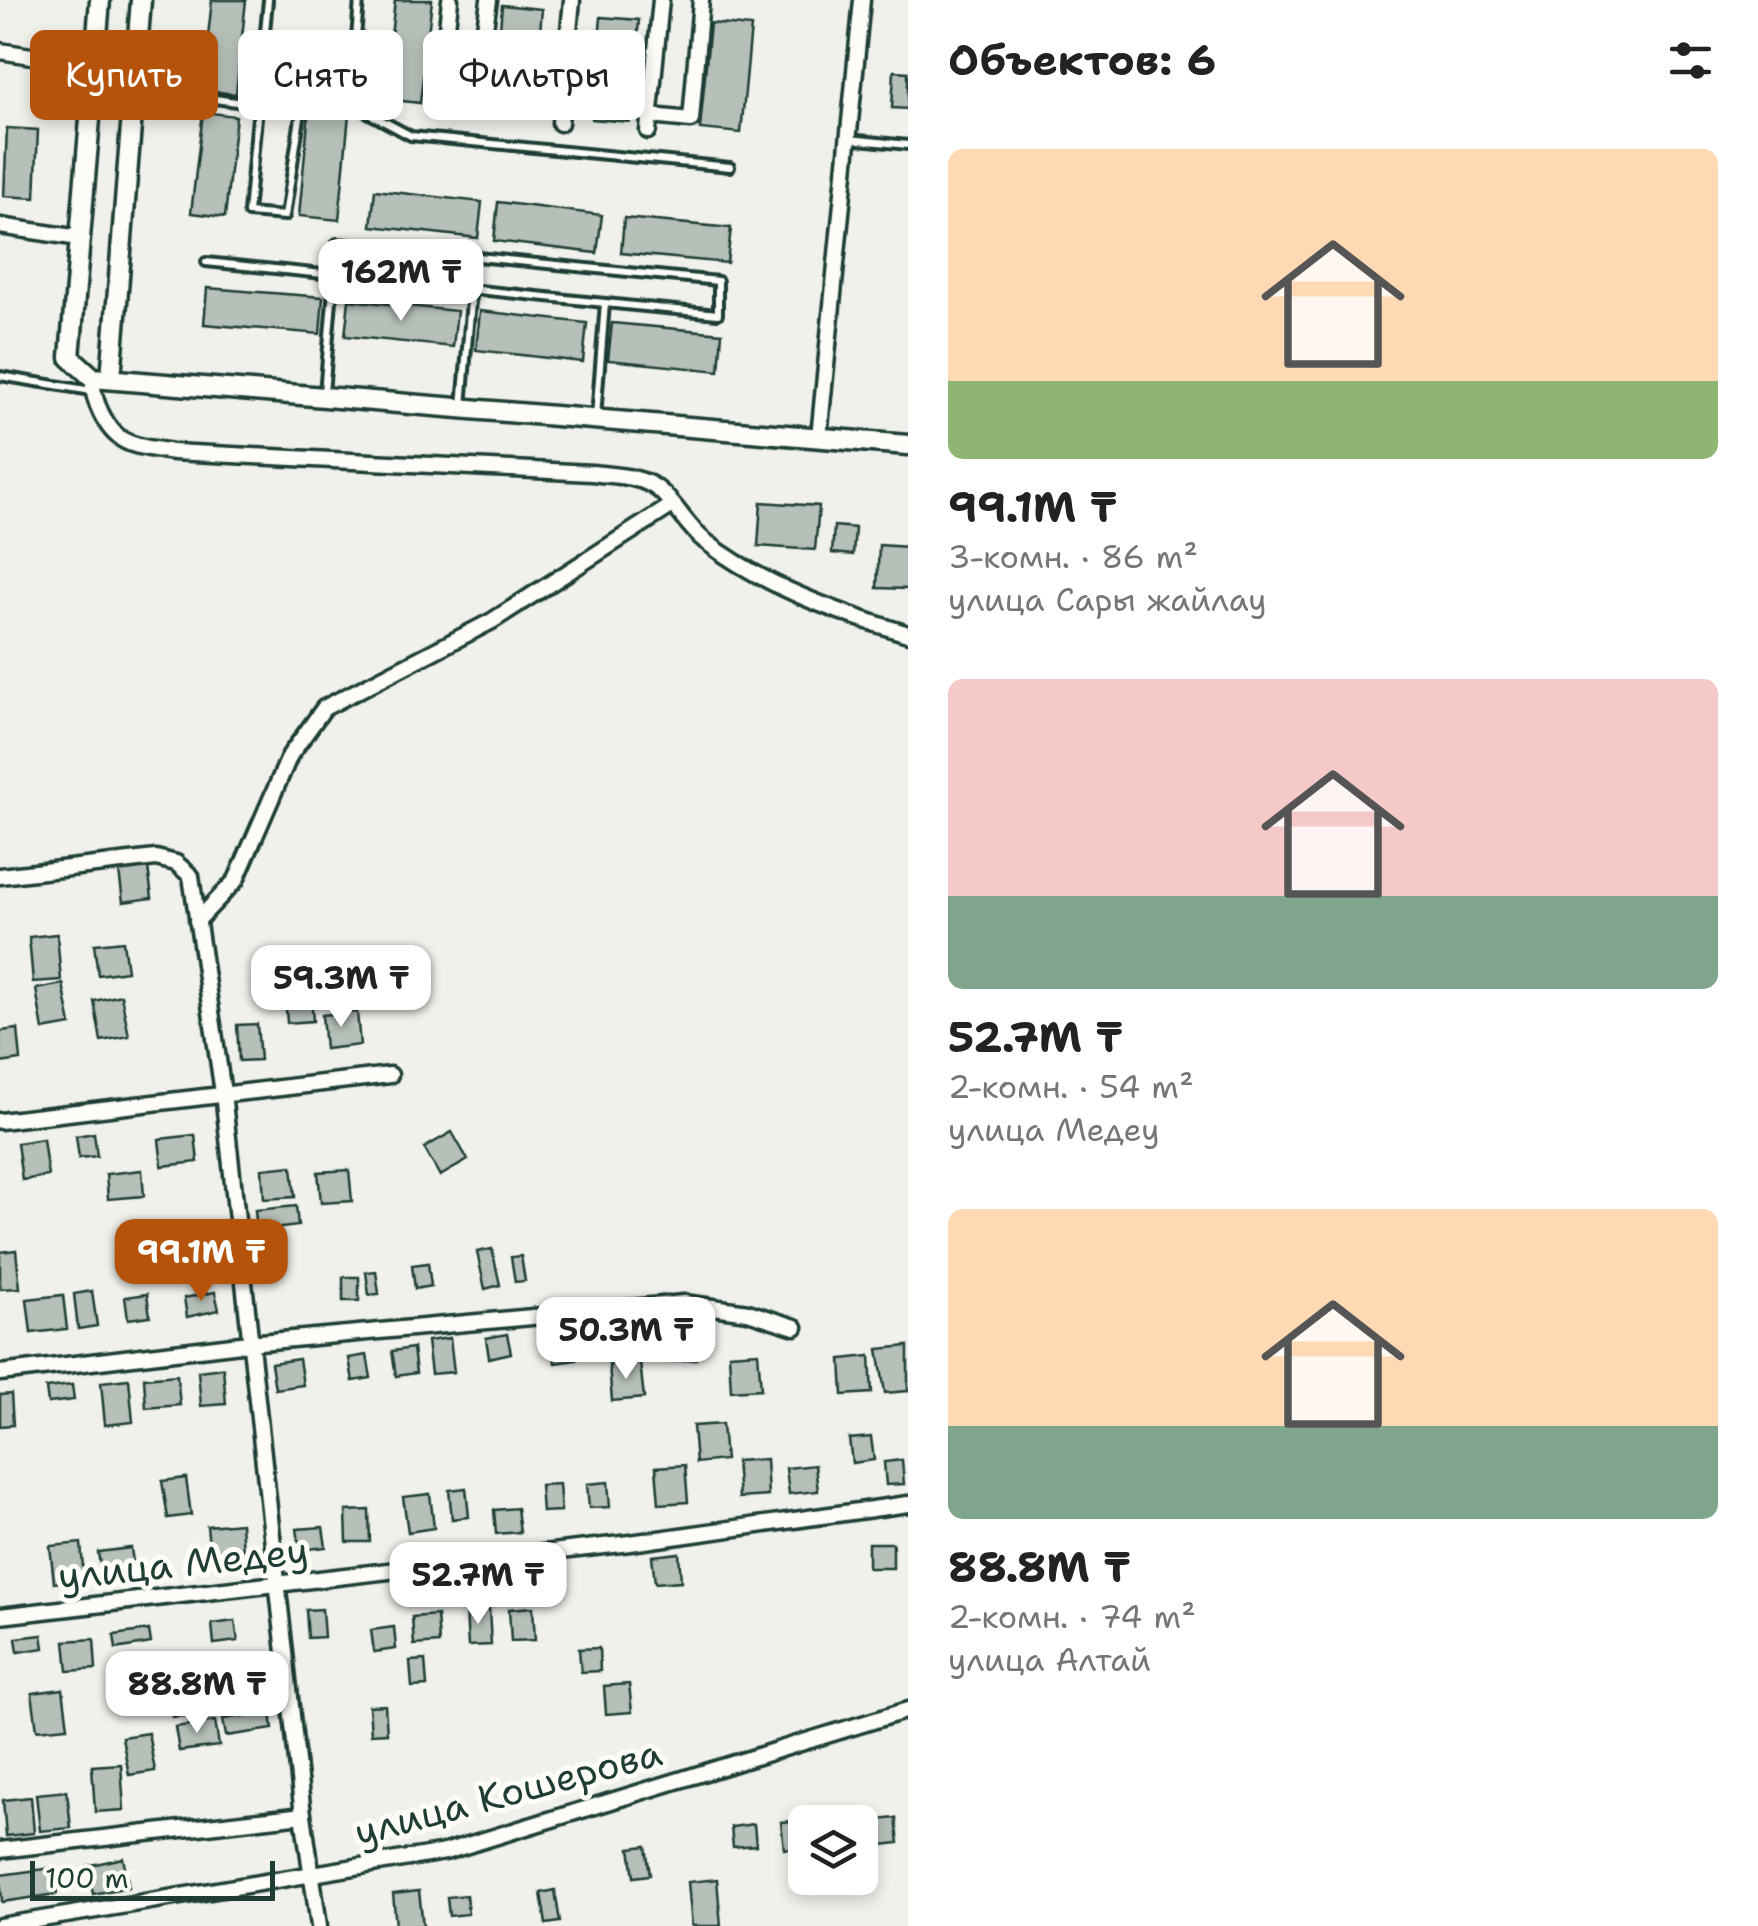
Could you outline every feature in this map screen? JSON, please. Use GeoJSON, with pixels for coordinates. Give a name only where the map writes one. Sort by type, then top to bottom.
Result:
{"type":"FeatureCollection","features":[{"type":"Feature","properties":{"kind":"street"},"geometry":{"type":"LineString","coordinates":[[97,30],[100,0]]}},
{"type":"Feature","properties":{"kind":"street"},"geometry":{"type":"LineString","coordinates":[[139,30],[141,0]]}},
{"type":"Feature","properties":{"kind":"street"},"geometry":{"type":"LineString","coordinates":[[450,0],[440,92],[475,98],[488,0]]}},
{"type":"Feature","properties":{"kind":"street"},"geometry":{"type":"LineString","coordinates":[[560,124],[572,0]]}},
{"type":"Feature","properties":{"kind":"street"},"geometry":{"type":"LineString","coordinates":[[661,0],[650,124],[691,120],[702,0]]}},
{"type":"Feature","properties":{"kind":"street"},"geometry":{"type":"LineString","coordinates":[[819,437],[862,0]]}},
{"type":"Feature","properties":{"kind":"street"},"geometry":{"type":"LineString","coordinates":[[0,51],[30,56]]}},
{"type":"Feature","properties":{"kind":"street"},"geometry":{"type":"LineString","coordinates":[[89,120],[70,357],[99,382],[324,394],[908,445]]}},
{"type":"Feature","properties":{"kind":"street"},"geometry":{"type":"LineString","coordinates":[[130,120],[99,382],[103,416],[123,441],[173,452],[592,473],[641,480],[660,491],[706,541],[767,578],[840,613],[908,634]]}},
{"type":"Feature","properties":{"kind":"street"},"geometry":{"type":"LineString","coordinates":[[0,226],[79,238]]}},
{"type":"Feature","properties":{"kind":"street"},"geometry":{"type":"LineString","coordinates":[[197,921],[236,880],[290,755],[324,708],[492,621],[671,506]]}},
{"type":"Feature","properties":{"kind":"street"},"geometry":{"type":"LineString","coordinates":[[0,876],[156,858],[176,864],[190,876],[223,1092],[303,1816],[319,1926]]}},
{"type":"Feature","properties":{"kind":"street"},"geometry":{"type":"LineString","coordinates":[[0,1121],[390,1075]]}},
{"type":"Feature","properties":{"kind":"street"},"geometry":{"type":"LineString","coordinates":[[0,1372],[249,1343],[684,1303],[748,1312],[795,1327]]}},
{"type":"Feature","properties":{"kind":"street","name":"улица Медеу"},"geometry":{"type":"LineString","coordinates":[[0,1616],[277,1586],[908,1504]]}},
{"type":"Feature","properties":{"kind":"street","name":"улица Кошерова"},"geometry":{"type":"LineString","coordinates":[[0,1926],[445,1852],[908,1710]]}},
{"type":"Feature","properties":{"kind":"street"},"geometry":{"type":"LineString","coordinates":[[0,1850],[303,1816]]}},
{"type":"Feature","properties":{"kind":"lane"},"geometry":{"type":"LineString","coordinates":[[265,30],[268,0]]}},
{"type":"Feature","properties":{"kind":"lane"},"geometry":{"type":"LineString","coordinates":[[356,30],[359,0]]}},
{"type":"Feature","properties":{"kind":"lane"},"geometry":{"type":"LineString","coordinates":[[257,120],[248,213],[284,216],[299,120]]}},
{"type":"Feature","properties":{"kind":"lane"},"geometry":{"type":"LineString","coordinates":[[380,120],[411,136],[730,167]]}},
{"type":"Feature","properties":{"kind":"lane"},"geometry":{"type":"LineString","coordinates":[[848,139],[908,145]]}},
{"type":"Feature","properties":{"kind":"lane"},"geometry":{"type":"LineString","coordinates":[[206,262],[334,275],[472,290],[718,314],[718,281],[337,243],[334,275],[324,394]]}},
{"type":"Feature","properties":{"kind":"lane"},"geometry":{"type":"LineString","coordinates":[[462,406],[472,290]]}},
{"type":"Feature","properties":{"kind":"lane"},"geometry":{"type":"LineString","coordinates":[[596,418],[605,303]]}},
{"type":"Feature","properties":{"kind":"lane"},"geometry":{"type":"LineString","coordinates":[[0,376],[99,382]]}},
{"type":"Feature","properties":{"kind":"building"},"geometry":{"type":"Polygon","coordinates":[[[212,0],[246,0],[243,30],[238,30],[236,94],[218,92],[218,30],[209,30],[212,0]]]}},
{"type":"Feature","properties":{"kind":"building"},"geometry":{"type":"Polygon","coordinates":[[[395,0],[432,0],[429,30],[423,30],[420,103],[403,101],[403,30],[392,30],[395,0]]]}},
{"type":"Feature","properties":{"kind":"building"},"geometry":{"type":"Polygon","coordinates":[[[502,5],[542,9],[540,30],[500,30],[502,5]]]}},
{"type":"Feature","properties":{"kind":"building"},"geometry":{"type":"Polygon","coordinates":[[[601,17],[639,20],[638,30],[600,30],[601,17]]]}},
{"type":"Feature","properties":{"kind":"building"},"geometry":{"type":"Polygon","coordinates":[[[710,23],[751,27],[741,133],[700,129],[710,23]]]}},
{"type":"Feature","properties":{"kind":"building"},"geometry":{"type":"Polygon","coordinates":[[[894,71],[908,72],[908,109],[892,108],[894,71]]]}},
{"type":"Feature","properties":{"kind":"building"},"geometry":{"type":"Polygon","coordinates":[[[218,114],[236,116],[225,217],[191,213],[202,120],[218,120],[218,114]]]}},
{"type":"Feature","properties":{"kind":"building"},"geometry":{"type":"Polygon","coordinates":[[[308,120],[348,120],[339,220],[299,216],[308,120]]]}},
{"type":"Feature","properties":{"kind":"building"},"geometry":{"type":"Polygon","coordinates":[[[7,128],[38,130],[35,198],[4,196],[7,128]]]}},
{"type":"Feature","properties":{"kind":"building"},"geometry":{"type":"Polygon","coordinates":[[[375,190],[482,202],[478,238],[371,226],[375,190]]]}},
{"type":"Feature","properties":{"kind":"building"},"geometry":{"type":"Polygon","coordinates":[[[498,202],[602,215],[597,253],[494,241],[498,202]]]}},
{"type":"Feature","properties":{"kind":"building"},"geometry":{"type":"Polygon","coordinates":[[[624,218],[731,228],[727,263],[621,253],[624,218]]]}},
{"type":"Feature","properties":{"kind":"building"},"geometry":{"type":"Polygon","coordinates":[[[207,288],[323,297],[320,334],[204,324],[207,288]]]}},
{"type":"Feature","properties":{"kind":"building"},"geometry":{"type":"Polygon","coordinates":[[[349,300],[457,311],[453,347],[345,336],[349,300]]]}},
{"type":"Feature","properties":{"kind":"building"},"geometry":{"type":"Polygon","coordinates":[[[480,311],[587,323],[583,362],[476,350],[480,311]]]}},
{"type":"Feature","properties":{"kind":"building"},"geometry":{"type":"Polygon","coordinates":[[[612,323],[722,333],[719,371],[608,360],[612,323]]]}},
{"type":"Feature","properties":{"kind":"building"},"geometry":{"type":"Polygon","coordinates":[[[761,502],[819,506],[815,550],[758,546],[761,502]]]}},
{"type":"Feature","properties":{"kind":"building"},"geometry":{"type":"Polygon","coordinates":[[[834,526],[855,528],[853,555],[832,553],[834,526]]]}},
{"type":"Feature","properties":{"kind":"building"},"geometry":{"type":"Polygon","coordinates":[[[879,545],[908,547],[908,589],[877,588],[879,545]]]}},
{"type":"Feature","properties":{"kind":"building"},"geometry":{"type":"Polygon","coordinates":[[[148,867],[152,898],[123,902],[119,871],[148,867]]]}},
{"type":"Feature","properties":{"kind":"building"},"geometry":{"type":"Polygon","coordinates":[[[57,934],[61,980],[33,982],[29,937],[57,934]]]}},
{"type":"Feature","properties":{"kind":"building"},"geometry":{"type":"Polygon","coordinates":[[[123,941],[127,971],[98,975],[94,944],[123,941]]]}},
{"type":"Feature","properties":{"kind":"building"},"geometry":{"type":"Polygon","coordinates":[[[63,984],[71,1025],[43,1030],[36,989],[63,984]]]}},
{"type":"Feature","properties":{"kind":"building"},"geometry":{"type":"Polygon","coordinates":[[[311,993],[313,1021],[287,1023],[285,995],[311,993]]]}},
{"type":"Feature","properties":{"kind":"building"},"geometry":{"type":"Polygon","coordinates":[[[121,995],[129,1036],[101,1041],[94,1001],[121,995]]]}},
{"type":"Feature","properties":{"kind":"building"},"geometry":{"type":"Polygon","coordinates":[[[357,1012],[360,1045],[325,1049],[322,1015],[357,1012]]]}},
{"type":"Feature","properties":{"kind":"building"},"geometry":{"type":"Polygon","coordinates":[[[257,1024],[260,1060],[239,1061],[237,1025],[257,1024]]]}},
{"type":"Feature","properties":{"kind":"building"},"geometry":{"type":"Polygon","coordinates":[[[18,1029],[21,1060],[0,1063],[0,1031],[18,1029]]]}},
{"type":"Feature","properties":{"kind":"building"},"geometry":{"type":"Polygon","coordinates":[[[452,1132],[468,1160],[440,1176],[424,1148],[452,1132]]]}},
{"type":"Feature","properties":{"kind":"building"},"geometry":{"type":"Polygon","coordinates":[[[94,1133],[97,1156],[79,1158],[76,1136],[94,1133]]]}},
{"type":"Feature","properties":{"kind":"building"},"geometry":{"type":"Polygon","coordinates":[[[195,1135],[198,1162],[162,1166],[159,1139],[195,1135]]]}},
{"type":"Feature","properties":{"kind":"building"},"geometry":{"type":"Polygon","coordinates":[[[43,1139],[48,1176],[22,1180],[17,1143],[43,1139]]]}},
{"type":"Feature","properties":{"kind":"building"},"geometry":{"type":"Polygon","coordinates":[[[292,1166],[295,1197],[264,1199],[262,1169],[292,1166]]]}},
{"type":"Feature","properties":{"kind":"building"},"geometry":{"type":"Polygon","coordinates":[[[142,1170],[144,1196],[108,1199],[106,1174],[142,1170]]]}},
{"type":"Feature","properties":{"kind":"building"},"geometry":{"type":"Polygon","coordinates":[[[349,1170],[352,1201],[321,1203],[318,1172],[349,1170]]]}},
{"type":"Feature","properties":{"kind":"building"},"geometry":{"type":"Polygon","coordinates":[[[296,1206],[298,1226],[257,1231],[255,1210],[296,1206]]]}},
{"type":"Feature","properties":{"kind":"building"},"geometry":{"type":"Polygon","coordinates":[[[492,1249],[500,1285],[485,1289],[477,1252],[492,1249]]]}},
{"type":"Feature","properties":{"kind":"building"},"geometry":{"type":"Polygon","coordinates":[[[16,1250],[20,1288],[0,1289],[0,1252],[16,1250]]]}},
{"type":"Feature","properties":{"kind":"building"},"geometry":{"type":"Polygon","coordinates":[[[521,1256],[525,1281],[515,1282],[511,1257],[521,1256]]]}},
{"type":"Feature","properties":{"kind":"building"},"geometry":{"type":"Polygon","coordinates":[[[428,1263],[431,1286],[415,1289],[412,1265],[428,1263]]]}},
{"type":"Feature","properties":{"kind":"building"},"geometry":{"type":"Polygon","coordinates":[[[376,1271],[379,1294],[369,1295],[366,1272],[376,1271]]]}},
{"type":"Feature","properties":{"kind":"building"},"geometry":{"type":"Polygon","coordinates":[[[343,1277],[359,1277],[359,1301],[343,1301],[343,1277]]]}},
{"type":"Feature","properties":{"kind":"building"},"geometry":{"type":"Polygon","coordinates":[[[92,1291],[97,1326],[78,1329],[74,1294],[92,1291]]]}},
{"type":"Feature","properties":{"kind":"building"},"geometry":{"type":"Polygon","coordinates":[[[215,1292],[219,1310],[187,1317],[184,1298],[215,1292]]]}},
{"type":"Feature","properties":{"kind":"building"},"geometry":{"type":"Polygon","coordinates":[[[147,1294],[150,1316],[128,1319],[125,1297],[147,1294]]]}},
{"type":"Feature","properties":{"kind":"building"},"geometry":{"type":"Polygon","coordinates":[[[63,1295],[67,1329],[31,1333],[27,1299],[63,1295]]]}},
{"type":"Feature","properties":{"kind":"building"},"geometry":{"type":"Polygon","coordinates":[[[507,1334],[511,1353],[489,1358],[486,1338],[507,1334]]]}},
{"type":"Feature","properties":{"kind":"building"},"geometry":{"type":"Polygon","coordinates":[[[572,1335],[576,1360],[555,1363],[552,1338],[572,1335]]]}},
{"type":"Feature","properties":{"kind":"building"},"geometry":{"type":"Polygon","coordinates":[[[450,1338],[454,1372],[431,1374],[427,1341],[450,1338]]]}},
{"type":"Feature","properties":{"kind":"building"},"geometry":{"type":"Polygon","coordinates":[[[694,1346],[696,1359],[669,1362],[667,1350],[694,1346]]]}},
{"type":"Feature","properties":{"kind":"building"},"geometry":{"type":"Polygon","coordinates":[[[908,1346],[908,1391],[885,1393],[878,1349],[908,1346]]]}},
{"type":"Feature","properties":{"kind":"building"},"geometry":{"type":"Polygon","coordinates":[[[413,1348],[416,1373],[396,1376],[392,1351],[413,1348]]]}},
{"type":"Feature","properties":{"kind":"building"},"geometry":{"type":"Polygon","coordinates":[[[758,1352],[761,1389],[731,1391],[729,1354],[758,1352]]]}},
{"type":"Feature","properties":{"kind":"building"},"geometry":{"type":"Polygon","coordinates":[[[367,1355],[371,1378],[353,1381],[349,1358],[367,1355]]]}},
{"type":"Feature","properties":{"kind":"building"},"geometry":{"type":"Polygon","coordinates":[[[870,1356],[872,1393],[843,1395],[841,1359],[870,1356]]]}},
{"type":"Feature","properties":{"kind":"building"},"geometry":{"type":"Polygon","coordinates":[[[299,1359],[303,1385],[275,1389],[271,1363],[299,1359]]]}},
{"type":"Feature","properties":{"kind":"building"},"geometry":{"type":"Polygon","coordinates":[[[640,1362],[644,1398],[612,1401],[609,1365],[640,1362]]]}},
{"type":"Feature","properties":{"kind":"building"},"geometry":{"type":"Polygon","coordinates":[[[223,1368],[226,1404],[201,1406],[198,1371],[223,1368]]]}},
{"type":"Feature","properties":{"kind":"building"},"geometry":{"type":"Polygon","coordinates":[[[177,1375],[180,1405],[146,1408],[144,1378],[177,1375]]]}},
{"type":"Feature","properties":{"kind":"building"},"geometry":{"type":"Polygon","coordinates":[[[129,1379],[133,1422],[105,1425],[101,1382],[129,1379]]]}},
{"type":"Feature","properties":{"kind":"building"},"geometry":{"type":"Polygon","coordinates":[[[72,1385],[74,1400],[48,1403],[46,1388],[72,1385]]]}},
{"type":"Feature","properties":{"kind":"building"},"geometry":{"type":"Polygon","coordinates":[[[11,1394],[13,1425],[0,1426],[0,1395],[11,1394]]]}},
{"type":"Feature","properties":{"kind":"building"},"geometry":{"type":"Polygon","coordinates":[[[722,1424],[725,1460],[696,1463],[693,1426],[722,1424]]]}},
{"type":"Feature","properties":{"kind":"building"},"geometry":{"type":"Polygon","coordinates":[[[871,1437],[874,1460],[852,1463],[849,1439],[871,1437]]]}},
{"type":"Feature","properties":{"kind":"building"},"geometry":{"type":"Polygon","coordinates":[[[766,1459],[768,1496],[739,1498],[736,1461],[766,1459]]]}},
{"type":"Feature","properties":{"kind":"building"},"geometry":{"type":"Polygon","coordinates":[[[902,1460],[904,1484],[886,1485],[884,1462],[902,1460]]]}},
{"type":"Feature","properties":{"kind":"building"},"geometry":{"type":"Polygon","coordinates":[[[685,1465],[688,1502],[659,1504],[656,1467],[685,1465]]]}},
{"type":"Feature","properties":{"kind":"building"},"geometry":{"type":"Polygon","coordinates":[[[815,1465],[818,1491],[789,1494],[786,1468],[815,1465]]]}},
{"type":"Feature","properties":{"kind":"building"},"geometry":{"type":"Polygon","coordinates":[[[186,1478],[191,1515],[168,1518],[162,1481],[186,1478]]]}},
{"type":"Feature","properties":{"kind":"building"},"geometry":{"type":"Polygon","coordinates":[[[608,1482],[610,1507],[589,1508],[587,1484],[608,1482]]]}},
{"type":"Feature","properties":{"kind":"building"},"geometry":{"type":"Polygon","coordinates":[[[559,1484],[561,1511],[542,1512],[540,1485],[559,1484]]]}},
{"type":"Feature","properties":{"kind":"building"},"geometry":{"type":"Polygon","coordinates":[[[466,1488],[469,1517],[452,1519],[449,1490],[466,1488]]]}},
{"type":"Feature","properties":{"kind":"building"},"geometry":{"type":"Polygon","coordinates":[[[430,1494],[434,1528],[408,1532],[403,1497],[430,1494]]]}},
{"type":"Feature","properties":{"kind":"building"},"geometry":{"type":"Polygon","coordinates":[[[517,1508],[520,1532],[496,1534],[494,1510],[517,1508]]]}},
{"type":"Feature","properties":{"kind":"building"},"geometry":{"type":"Polygon","coordinates":[[[369,1510],[370,1542],[347,1542],[346,1511],[369,1510]]]}},
{"type":"Feature","properties":{"kind":"building"},"geometry":{"type":"Polygon","coordinates":[[[241,1523],[243,1552],[210,1555],[207,1526],[241,1523]]]}},
{"type":"Feature","properties":{"kind":"building"},"geometry":{"type":"Polygon","coordinates":[[[323,1527],[326,1547],[300,1550],[297,1529],[323,1527]]]}},
{"type":"Feature","properties":{"kind":"building"},"geometry":{"type":"Polygon","coordinates":[[[81,1543],[84,1580],[54,1583],[50,1546],[81,1543]]]}},
{"type":"Feature","properties":{"kind":"building"},"geometry":{"type":"Polygon","coordinates":[[[868,1543],[893,1543],[893,1568],[868,1568],[868,1543]]]}},
{"type":"Feature","properties":{"kind":"building"},"geometry":{"type":"Polygon","coordinates":[[[131,1548],[134,1569],[101,1573],[98,1552],[131,1548]]]}},
{"type":"Feature","properties":{"kind":"building"},"geometry":{"type":"Polygon","coordinates":[[[679,1553],[681,1581],[655,1583],[652,1556],[679,1553]]]}},
{"type":"Feature","properties":{"kind":"building"},"geometry":{"type":"Polygon","coordinates":[[[533,1607],[535,1640],[511,1641],[509,1609],[533,1607]]]}},
{"type":"Feature","properties":{"kind":"building"},"geometry":{"type":"Polygon","coordinates":[[[489,1608],[491,1645],[468,1646],[466,1609],[489,1608]]]}},
{"type":"Feature","properties":{"kind":"building"},"geometry":{"type":"Polygon","coordinates":[[[322,1609],[324,1637],[308,1638],[306,1610],[322,1609]]]}},
{"type":"Feature","properties":{"kind":"building"},"geometry":{"type":"Polygon","coordinates":[[[437,1615],[439,1643],[414,1645],[412,1617],[437,1615]]]}},
{"type":"Feature","properties":{"kind":"building"},"geometry":{"type":"Polygon","coordinates":[[[235,1621],[238,1641],[214,1644],[212,1624],[235,1621]]]}},
{"type":"Feature","properties":{"kind":"building"},"geometry":{"type":"Polygon","coordinates":[[[394,1627],[396,1649],[374,1652],[371,1630],[394,1627]]]}},
{"type":"Feature","properties":{"kind":"building"},"geometry":{"type":"Polygon","coordinates":[[[149,1630],[151,1643],[116,1649],[114,1635],[149,1630]]]}},
{"type":"Feature","properties":{"kind":"building"},"geometry":{"type":"Polygon","coordinates":[[[42,1635],[44,1648],[18,1652],[16,1638],[42,1635]]]}},
{"type":"Feature","properties":{"kind":"building"},"geometry":{"type":"Polygon","coordinates":[[[94,1639],[96,1669],[68,1671],[65,1641],[94,1639]]]}},
{"type":"Feature","properties":{"kind":"building"},"geometry":{"type":"Polygon","coordinates":[[[599,1648],[600,1671],[581,1672],[579,1649],[599,1648]]]}},
{"type":"Feature","properties":{"kind":"building"},"geometry":{"type":"Polygon","coordinates":[[[425,1660],[427,1686],[412,1687],[410,1661],[425,1660]]]}},
{"type":"Feature","properties":{"kind":"building"},"geometry":{"type":"Polygon","coordinates":[[[629,1684],[632,1712],[606,1714],[604,1686],[629,1684]]]}},
{"type":"Feature","properties":{"kind":"building"},"geometry":{"type":"Polygon","coordinates":[[[208,1688],[211,1714],[172,1717],[170,1691],[208,1688]]]}},
{"type":"Feature","properties":{"kind":"building"},"geometry":{"type":"Polygon","coordinates":[[[63,1689],[68,1727],[37,1730],[32,1693],[63,1689]]]}},
{"type":"Feature","properties":{"kind":"building"},"geometry":{"type":"Polygon","coordinates":[[[385,1705],[387,1733],[371,1734],[369,1706],[385,1705]]]}},
{"type":"Feature","properties":{"kind":"building"},"geometry":{"type":"Polygon","coordinates":[[[271,1712],[273,1729],[226,1736],[223,1719],[271,1712]]]}},
{"type":"Feature","properties":{"kind":"building"},"geometry":{"type":"Polygon","coordinates":[[[215,1721],[219,1746],[179,1751],[175,1727],[215,1721]]]}},
{"type":"Feature","properties":{"kind":"building"},"geometry":{"type":"Polygon","coordinates":[[[148,1733],[155,1771],[129,1775],[122,1737],[148,1733]]]}},
{"type":"Feature","properties":{"kind":"building"},"geometry":{"type":"Polygon","coordinates":[[[121,1764],[124,1810],[95,1812],[92,1766],[121,1764]]]}},
{"type":"Feature","properties":{"kind":"building"},"geometry":{"type":"Polygon","coordinates":[[[67,1791],[71,1828],[40,1831],[36,1794],[67,1791]]]}},
{"type":"Feature","properties":{"kind":"building"},"geometry":{"type":"Polygon","coordinates":[[[31,1797],[34,1833],[6,1836],[3,1800],[31,1797]]]}},
{"type":"Feature","properties":{"kind":"building"},"geometry":{"type":"Polygon","coordinates":[[[896,1818],[899,1843],[881,1845],[878,1820],[896,1818]]]}},
{"type":"Feature","properties":{"kind":"building"},"geometry":{"type":"Polygon","coordinates":[[[788,1821],[788,1849],[784,1849],[781,1822],[788,1821]]]}},
{"type":"Feature","properties":{"kind":"building"},"geometry":{"type":"Polygon","coordinates":[[[754,1824],[756,1845],[733,1847],[731,1827],[754,1824]]]}},
{"type":"Feature","properties":{"kind":"building"},"geometry":{"type":"Polygon","coordinates":[[[646,1846],[650,1875],[634,1877],[630,1848],[646,1846]]]}},
{"type":"Feature","properties":{"kind":"building"},"geometry":{"type":"Polygon","coordinates":[[[123,1858],[129,1887],[93,1894],[87,1866],[123,1858]]]}},
{"type":"Feature","properties":{"kind":"building"},"geometry":{"type":"Polygon","coordinates":[[[53,1868],[57,1894],[2,1902],[0,1875],[53,1868]]]}},
{"type":"Feature","properties":{"kind":"building"},"geometry":{"type":"Polygon","coordinates":[[[717,1879],[721,1926],[692,1926],[688,1882],[717,1879]]]}},
{"type":"Feature","properties":{"kind":"building"},"geometry":{"type":"Polygon","coordinates":[[[555,1890],[560,1922],[546,1924],[541,1893],[555,1890]]]}},
{"type":"Feature","properties":{"kind":"building"},"geometry":{"type":"Polygon","coordinates":[[[419,1891],[423,1926],[396,1926],[393,1894],[419,1891]]]}},
{"type":"Feature","properties":{"kind":"building"},"geometry":{"type":"Polygon","coordinates":[[[466,1895],[468,1914],[449,1916],[447,1897],[466,1895]]]}}]}
